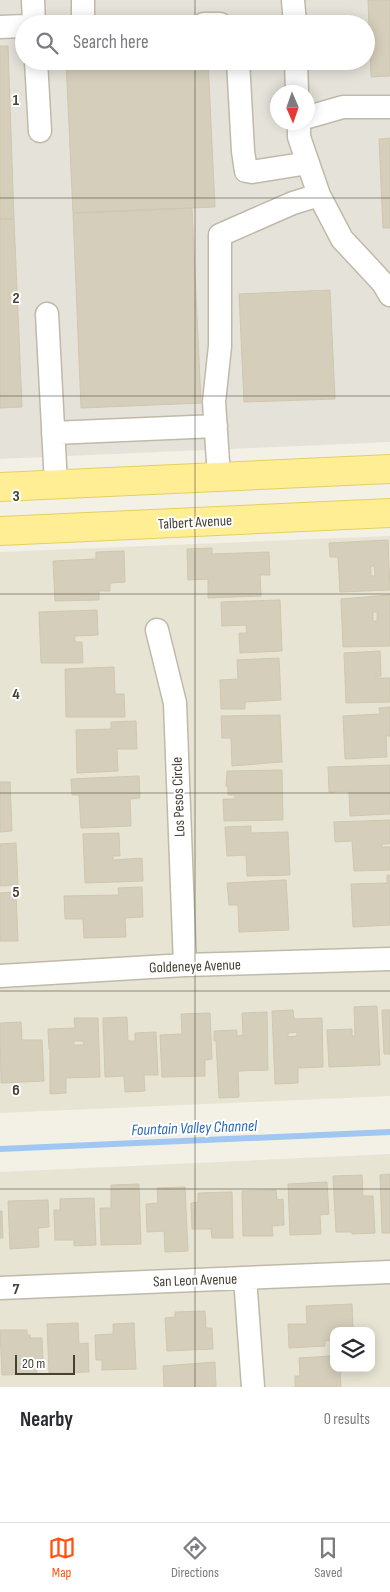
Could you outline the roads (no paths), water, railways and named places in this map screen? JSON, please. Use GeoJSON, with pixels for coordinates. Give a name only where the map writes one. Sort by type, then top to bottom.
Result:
{"type":"FeatureCollection","features":[{"type":"Feature","properties":{"kind":"main road"},"geometry":{"type":"LineString","coordinates":[[0,487],[390,469]]}},
{"type":"Feature","properties":{"kind":"main road","name":"Talbert Avenue"},"geometry":{"type":"LineString","coordinates":[[0,531],[390,513]]}},
{"type":"Feature","properties":{"kind":"street"},"geometry":{"type":"LineString","coordinates":[[33,0],[34,15]]}},
{"type":"Feature","properties":{"kind":"street"},"geometry":{"type":"LineString","coordinates":[[83,0],[83,15]]}},
{"type":"Feature","properties":{"kind":"street"},"geometry":{"type":"LineString","coordinates":[[293,0],[294,15]]}},
{"type":"Feature","properties":{"kind":"street"},"geometry":{"type":"LineString","coordinates":[[0,27],[15,26]]}},
{"type":"Feature","properties":{"kind":"street"},"geometry":{"type":"LineString","coordinates":[[37,70],[40,132]]}},
{"type":"Feature","properties":{"kind":"street"},"geometry":{"type":"LineString","coordinates":[[238,70],[243,152],[246,171],[252,172],[308,163]]}},
{"type":"Feature","properties":{"kind":"street"},"geometry":{"type":"LineString","coordinates":[[296,70],[297,85]]}},
{"type":"Feature","properties":{"kind":"street"},"geometry":{"type":"LineString","coordinates":[[315,116],[343,107],[390,107]]}},
{"type":"Feature","properties":{"kind":"street"},"geometry":{"type":"LineString","coordinates":[[299,130],[299,137],[319,195],[342,239],[382,268],[383,283],[390,295]]}},
{"type":"Feature","properties":{"kind":"street"},"geometry":{"type":"LineString","coordinates":[[219,477],[214,402],[220,346],[220,235],[293,203],[319,195]]}},
{"type":"Feature","properties":{"kind":"street"},"geometry":{"type":"LineString","coordinates":[[46,314],[56,484]]}},
{"type":"Feature","properties":{"kind":"street"},"geometry":{"type":"LineString","coordinates":[[53,432],[216,426]]}},
{"type":"Feature","properties":{"kind":"street","name":"Los Pesos Circle"},"geometry":{"type":"LineString","coordinates":[[157,630],[174,703],[185,965]]}},
{"type":"Feature","properties":{"kind":"street","name":"Goldeneye Avenue"},"geometry":{"type":"LineString","coordinates":[[0,976],[185,965],[390,959]]}},
{"type":"Feature","properties":{"kind":"street","name":"San Leon Avenue"},"geometry":{"type":"LineString","coordinates":[[0,1288],[390,1272]]}},
{"type":"Feature","properties":{"kind":"street"},"geometry":{"type":"LineString","coordinates":[[246,1278],[253,1387]]}},
{"type":"Feature","properties":{"kind":"waterway","name":"Fountain Valley Channel"},"geometry":{"type":"LineString","coordinates":[[0,1149],[390,1132]]}}]}
